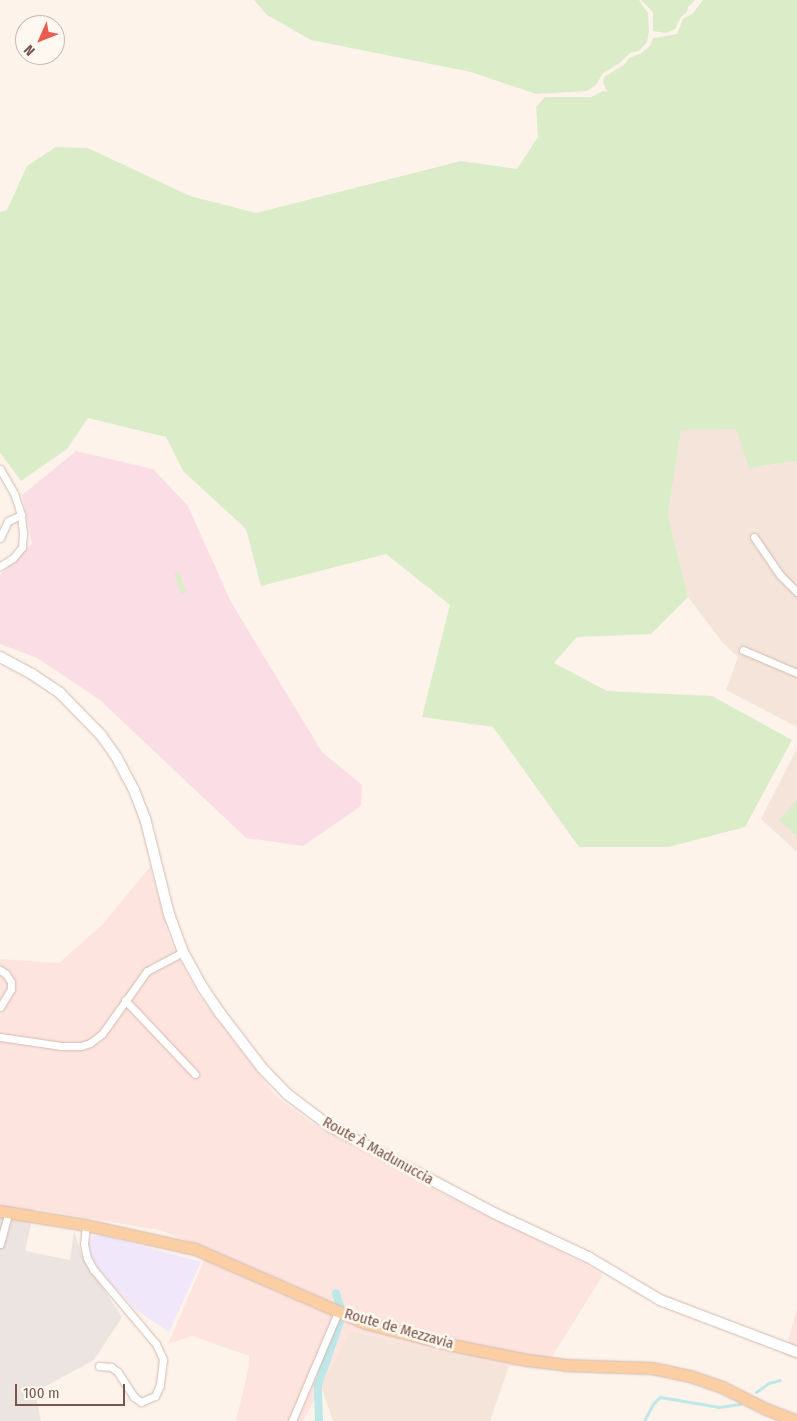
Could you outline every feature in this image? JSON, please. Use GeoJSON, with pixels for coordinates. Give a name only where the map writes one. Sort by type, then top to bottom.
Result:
{"type":"FeatureCollection","features":[{"type":"Feature","properties":{"kind":"main road","name":"Route À Madunuccia"},"geometry":{"type":"LineString","coordinates":[[0,657],[60,692],[101,735],[134,790],[145,818],[169,914],[183,952],[203,988],[220,1013],[262,1068],[287,1094],[331,1127],[494,1213],[588,1257],[660,1300],[797,1352]]}},
{"type":"Feature","properties":{"kind":"main road","name":"Route de Mezzavia"},"geometry":{"type":"LineString","coordinates":[[4,1212],[86,1225],[195,1250],[338,1312],[383,1328],[527,1360],[565,1365],[652,1368],[690,1376],[748,1398],[797,1412]]}},
{"type":"Feature","properties":{"kind":"main road","name":"Route de Mezzavia"},"geometry":{"type":"LineString","coordinates":[[748,1398],[766,1409],[797,1421]]}},
{"type":"Feature","properties":{"kind":"street"},"geometry":{"type":"LineString","coordinates":[[0,469],[14,493],[21,515],[23,532],[22,547],[13,558],[0,566]]}},
{"type":"Feature","properties":{"kind":"street"},"geometry":{"type":"LineString","coordinates":[[0,538],[8,521],[21,515]]}},
{"type":"Feature","properties":{"kind":"street"},"geometry":{"type":"LineString","coordinates":[[754,537],[780,575],[797,592]]}},
{"type":"Feature","properties":{"kind":"street"},"geometry":{"type":"LineString","coordinates":[[743,650],[797,673]]}},
{"type":"Feature","properties":{"kind":"street"},"geometry":{"type":"LineString","coordinates":[[0,1037],[61,1046],[81,1046],[90,1043],[102,1034],[124,1000],[147,971],[183,952]]}},
{"type":"Feature","properties":{"kind":"street"},"geometry":{"type":"LineString","coordinates":[[0,970],[6,974],[11,982],[11,989],[0,1007]]}},
{"type":"Feature","properties":{"kind":"street"},"geometry":{"type":"LineString","coordinates":[[124,1000],[195,1074]]}},
{"type":"Feature","properties":{"kind":"street"},"geometry":{"type":"LineString","coordinates":[[0,1244],[4,1212]]}},
{"type":"Feature","properties":{"kind":"street"},"geometry":{"type":"LineString","coordinates":[[86,1225],[84,1244],[87,1258],[156,1344],[163,1358],[160,1385],[155,1396],[141,1402],[134,1397],[118,1372],[111,1367],[98,1366]]}},
{"type":"Feature","properties":{"kind":"street"},"geometry":{"type":"LineString","coordinates":[[292,1421],[334,1316],[338,1312]]}},
{"type":"Feature","properties":{"kind":"shaded area"},"geometry":{"type":"Polygon","coordinates":[[[736,428],[749,468],[797,461],[797,727],[726,690],[738,657],[723,643],[688,597],[668,515],[681,430],[736,428]]]}},
{"type":"Feature","properties":{"kind":"shaded area"},"geometry":{"type":"Polygon","coordinates":[[[76,451],[153,469],[188,506],[231,602],[322,752],[362,785],[361,806],[303,846],[246,838],[100,700],[37,658],[0,644],[0,575],[32,544],[22,495],[76,451]]]}},
{"type":"Feature","properties":{"kind":"shaded area"},"geometry":{"type":"Polygon","coordinates":[[[797,748],[797,852],[761,819],[797,748]]]}},
{"type":"Feature","properties":{"kind":"shaded area"},"geometry":{"type":"Polygon","coordinates":[[[150,867],[170,940],[198,994],[275,1095],[312,1123],[415,1180],[584,1263],[603,1275],[545,1368],[509,1366],[350,1331],[303,1421],[236,1421],[249,1366],[249,1356],[192,1336],[168,1344],[209,1249],[159,1230],[35,1209],[31,1224],[0,1218],[0,959],[59,963],[102,925],[150,867]]]}},
{"type":"Feature","properties":{"kind":"shaded area"},"geometry":{"type":"Polygon","coordinates":[[[0,1218],[31,1224],[25,1251],[70,1260],[74,1231],[82,1256],[122,1317],[94,1360],[35,1392],[41,1421],[0,1421],[0,1218]]]}},
{"type":"Feature","properties":{"kind":"shaded area"},"geometry":{"type":"Polygon","coordinates":[[[93,1236],[106,1236],[201,1262],[169,1332],[136,1310],[100,1271],[91,1258],[89,1243],[93,1236]]]}},
{"type":"Feature","properties":{"kind":"shaded area"},"geometry":{"type":"Polygon","coordinates":[[[797,1309],[797,1360],[784,1355],[797,1309]]]}},
{"type":"Feature","properties":{"kind":"shaded area"},"geometry":{"type":"Polygon","coordinates":[[[350,1331],[509,1366],[490,1421],[333,1421],[321,1386],[350,1331]]]}},
{"type":"Feature","properties":{"kind":"green space"},"geometry":{"type":"Polygon","coordinates":[[[254,0],[639,0],[648,13],[649,32],[647,42],[639,51],[630,53],[620,63],[603,73],[596,85],[587,91],[536,94],[471,72],[311,40],[267,15],[254,0]]]}},
{"type":"Feature","properties":{"kind":"green space"},"geometry":{"type":"Polygon","coordinates":[[[641,0],[695,0],[681,17],[675,29],[666,33],[653,31],[653,12],[641,0]]]}},
{"type":"Feature","properties":{"kind":"green space"},"geometry":{"type":"Polygon","coordinates":[[[703,0],[797,0],[797,461],[749,468],[736,429],[681,430],[668,515],[688,597],[651,634],[577,637],[554,663],[607,691],[712,696],[792,740],[745,827],[669,847],[579,847],[493,727],[422,717],[450,605],[386,554],[261,586],[246,529],[183,471],[166,437],[88,418],[67,449],[21,481],[0,453],[0,212],[7,210],[27,166],[56,147],[88,148],[190,196],[256,213],[461,161],[517,169],[538,137],[536,107],[545,97],[591,97],[603,91],[607,92],[603,82],[604,77],[625,64],[629,58],[640,54],[650,46],[653,38],[677,34],[683,19],[693,13],[703,0]]]}},
{"type":"Feature","properties":{"kind":"green space"},"geometry":{"type":"Polygon","coordinates":[[[179,572],[186,591],[181,595],[174,574],[179,572]]]}},
{"type":"Feature","properties":{"kind":"green space"},"geometry":{"type":"Polygon","coordinates":[[[797,800],[797,836],[779,820],[797,800]]]}},
{"type":"Feature","properties":{"kind":"waterway"},"geometry":{"type":"LineString","coordinates":[[336,1293],[340,1306]]}},
{"type":"Feature","properties":{"kind":"waterway"},"geometry":{"type":"LineString","coordinates":[[319,1421],[318,1385],[340,1322]]}},
{"type":"Feature","properties":{"kind":"waterway"},"geometry":{"type":"LineString","coordinates":[[756,1392],[769,1383],[780,1380]]}},
{"type":"Feature","properties":{"kind":"waterway"},"geometry":{"type":"LineString","coordinates":[[644,1421],[653,1404],[660,1397],[719,1407],[740,1404]]}}]}
